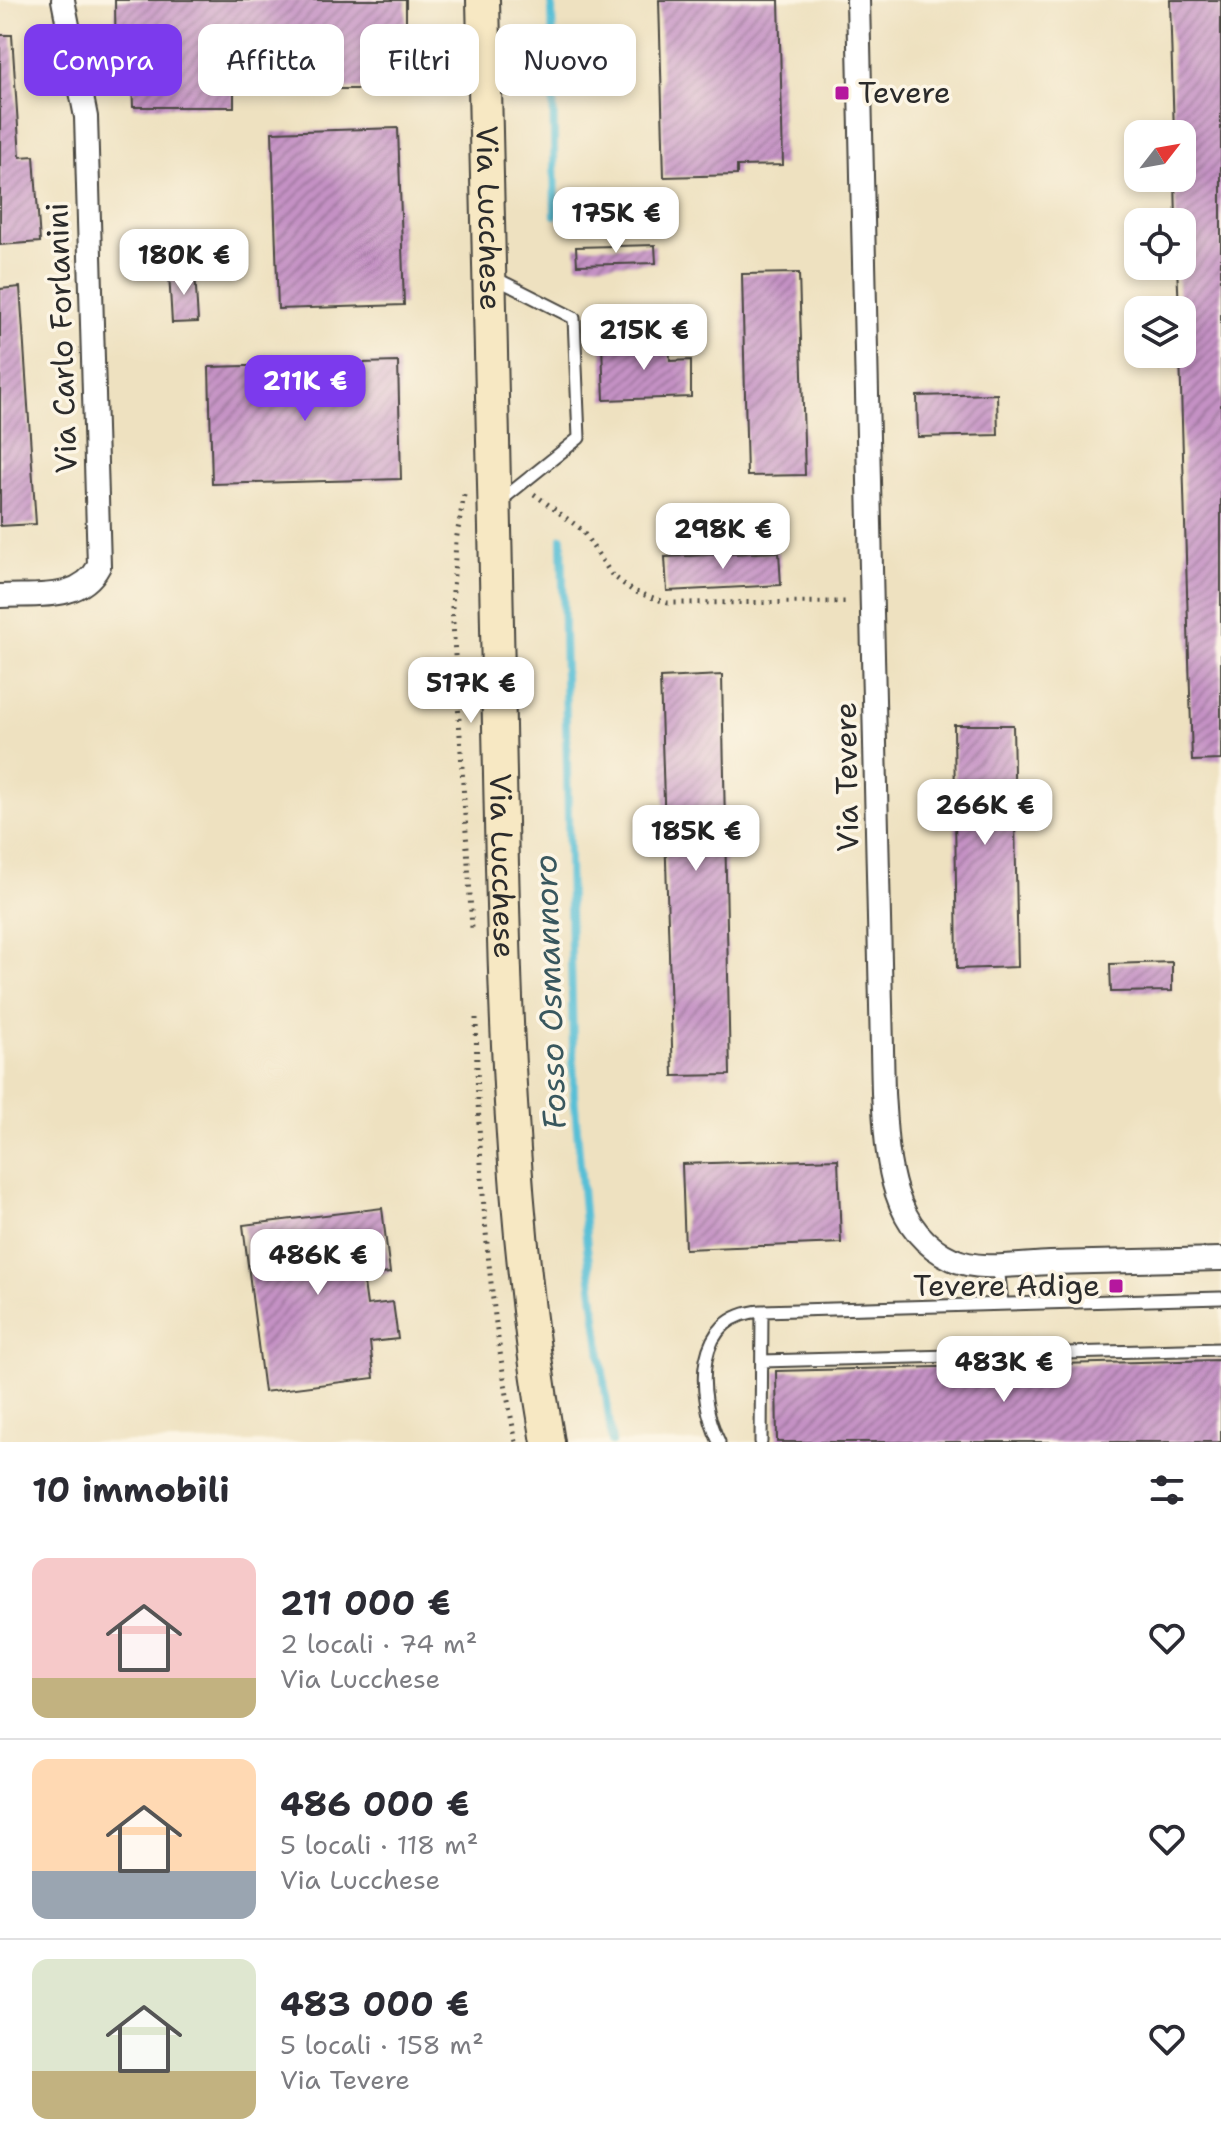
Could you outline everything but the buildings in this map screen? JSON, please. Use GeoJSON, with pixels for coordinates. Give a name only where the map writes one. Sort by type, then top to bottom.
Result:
{"type":"FeatureCollection","features":[{"type":"Feature","properties":{"kind":"main road","name":"Via Lucchese"},"geometry":{"type":"LineString","coordinates":[[483,0],[502,866],[512,1143],[520,1252],[548,1442]]}},
{"type":"Feature","properties":{"kind":"street","name":"Via Carlo Forlanini"},"geometry":{"type":"LineString","coordinates":[[0,596],[75,592],[90,582],[99,566],[86,117],[63,0]]}},
{"type":"Feature","properties":{"kind":"street","name":"Via Tevere"},"geometry":{"type":"LineString","coordinates":[[858,0],[887,1161],[903,1210],[931,1245],[954,1260],[997,1265],[1221,1259]]}},
{"type":"Feature","properties":{"kind":"lane"},"geometry":{"type":"LineString","coordinates":[[491,275],[574,318],[579,438],[495,504]]}},
{"type":"Feature","properties":{"kind":"lane"},"geometry":{"type":"LineString","coordinates":[[997,1265],[1002,1304]]}},
{"type":"Feature","properties":{"kind":"lane"},"geometry":{"type":"LineString","coordinates":[[719,1442],[707,1414],[707,1352],[721,1325],[745,1312],[1221,1298]]}},
{"type":"Feature","properties":{"kind":"lane"},"geometry":{"type":"LineString","coordinates":[[761,1442],[762,1311]]}},
{"type":"Feature","properties":{"kind":"lane"},"geometry":{"type":"LineString","coordinates":[[762,1361],[1221,1349]]}},
{"type":"Feature","properties":{"kind":"path"},"geometry":{"type":"LineString","coordinates":[[521,484],[581,529],[612,575],[650,599],[668,603],[874,602]]}},
{"type":"Feature","properties":{"kind":"waterway","name":"Fosso Osmannoro"},"geometry":{"type":"LineString","coordinates":[[552,0],[555,215]]}},
{"type":"Feature","properties":{"kind":"waterway","name":"Fosso Osmannoro"},"geometry":{"type":"LineString","coordinates":[[562,538],[574,1094],[587,1247],[612,1442]]}},
{"type":"Feature","properties":{"kind":"place","name":"Tevere"},"geometry":{"type":"Point","coordinates":[842,93]}},
{"type":"Feature","properties":{"kind":"place","name":"Tevere Adige"},"geometry":{"type":"Point","coordinates":[1116,1286]}}]}
